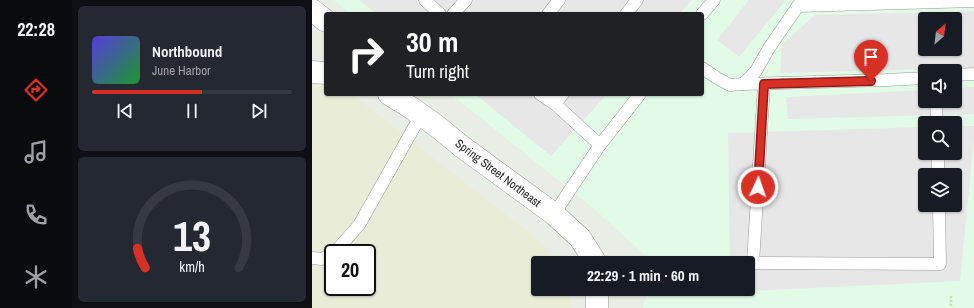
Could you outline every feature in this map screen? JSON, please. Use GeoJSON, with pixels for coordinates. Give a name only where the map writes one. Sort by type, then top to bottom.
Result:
{"type":"FeatureCollection","features":[{"type":"Feature","properties":{"kind":"street"},"geometry":{"type":"LineString","coordinates":[[312,10],[324,19]]}},
{"type":"Feature","properties":{"kind":"street"},"geometry":{"type":"LineString","coordinates":[[312,72],[324,73]]}},
{"type":"Feature","properties":{"kind":"street","name":"Spring Street Northeast"},"geometry":{"type":"LineString","coordinates":[[392,96],[413,109],[554,214],[580,238],[592,256]]}},
{"type":"Feature","properties":{"kind":"street"},"geometry":{"type":"LineString","coordinates":[[597,296],[597,308]]}},
{"type":"Feature","properties":{"kind":"lane"},"geometry":{"type":"LineString","coordinates":[[425,0],[438,12]]}},
{"type":"Feature","properties":{"kind":"lane"},"geometry":{"type":"LineString","coordinates":[[456,12],[466,0]]}},
{"type":"Feature","properties":{"kind":"lane"},"geometry":{"type":"LineString","coordinates":[[550,12],[559,0]]}},
{"type":"Feature","properties":{"kind":"lane"},"geometry":{"type":"LineString","coordinates":[[628,12],[637,0]]}},
{"type":"Feature","properties":{"kind":"lane"},"geometry":{"type":"LineString","coordinates":[[704,12],[714,0]]}},
{"type":"Feature","properties":{"kind":"lane"},"geometry":{"type":"LineString","coordinates":[[743,84],[756,72],[769,48],[800,3],[974,1]]}},
{"type":"Feature","properties":{"kind":"lane"},"geometry":{"type":"LineString","coordinates":[[704,69],[730,85],[918,78]]}},
{"type":"Feature","properties":{"kind":"lane"},"geometry":{"type":"LineString","coordinates":[[962,75],[974,74]]}},
{"type":"Feature","properties":{"kind":"lane"},"geometry":{"type":"LineString","coordinates":[[764,84],[753,263],[940,264],[939,212]]}},
{"type":"Feature","properties":{"kind":"lane"},"geometry":{"type":"LineString","coordinates":[[543,96],[555,104],[600,145]]}},
{"type":"Feature","properties":{"kind":"lane"},"geometry":{"type":"LineString","coordinates":[[555,104],[561,96]]}},
{"type":"Feature","properties":{"kind":"lane"},"geometry":{"type":"LineString","coordinates":[[554,214],[600,145],[638,96]]}},
{"type":"Feature","properties":{"kind":"lane"},"geometry":{"type":"LineString","coordinates":[[312,258],[322,259],[334,252],[359,225],[421,115]]}},
{"type":"Feature","properties":{"kind":"path"},"geometry":{"type":"LineString","coordinates":[[951,296],[951,308]]}},
{"type":"Feature","properties":{"kind":"shaded area"},"geometry":{"type":"Polygon","coordinates":[[[334,0],[974,0],[974,308],[643,308],[646,296],[755,296],[755,256],[646,256],[592,207],[453,96],[704,96],[704,12],[349,12],[334,0]]]}},
{"type":"Feature","properties":{"kind":"shaded area"},"geometry":{"type":"Polygon","coordinates":[[[359,0],[692,0],[681,12],[374,12],[359,0]]]}},
{"type":"Feature","properties":{"kind":"shaded area"},"geometry":{"type":"Polygon","coordinates":[[[749,0],[786,0],[739,57],[717,40],[749,0]]]}},
{"type":"Feature","properties":{"kind":"shaded area"},"geometry":{"type":"Polygon","coordinates":[[[974,11],[974,68],[962,68],[962,64],[918,64],[918,69],[780,73],[782,45],[815,15],[918,12],[918,56],[962,56],[962,12],[934,12],[974,11]]]}},
{"type":"Feature","properties":{"kind":"shaded area"},"geometry":{"type":"Polygon","coordinates":[[[312,63],[324,72],[324,96],[355,96],[535,237],[553,256],[531,256],[531,296],[569,296],[572,308],[312,308],[312,63]]]}},
{"type":"Feature","properties":{"kind":"shaded area"},"geometry":{"type":"Polygon","coordinates":[[[974,87],[974,114],[788,119],[786,97],[918,90],[918,108],[962,108],[962,88],[974,87]]]}},
{"type":"Feature","properties":{"kind":"shaded area"},"geometry":{"type":"Polygon","coordinates":[[[477,96],[605,96],[551,156],[477,96]]]}},
{"type":"Feature","properties":{"kind":"shaded area"},"geometry":{"type":"Polygon","coordinates":[[[962,126],[974,126],[960,281],[755,291],[755,256],[730,256],[728,133],[918,127],[918,160],[962,160],[962,126]]]}},
{"type":"Feature","properties":{"kind":"route"},"geometry":{"type":"LineString","coordinates":[[758,187],[764,84],[871,81]]}}]}
